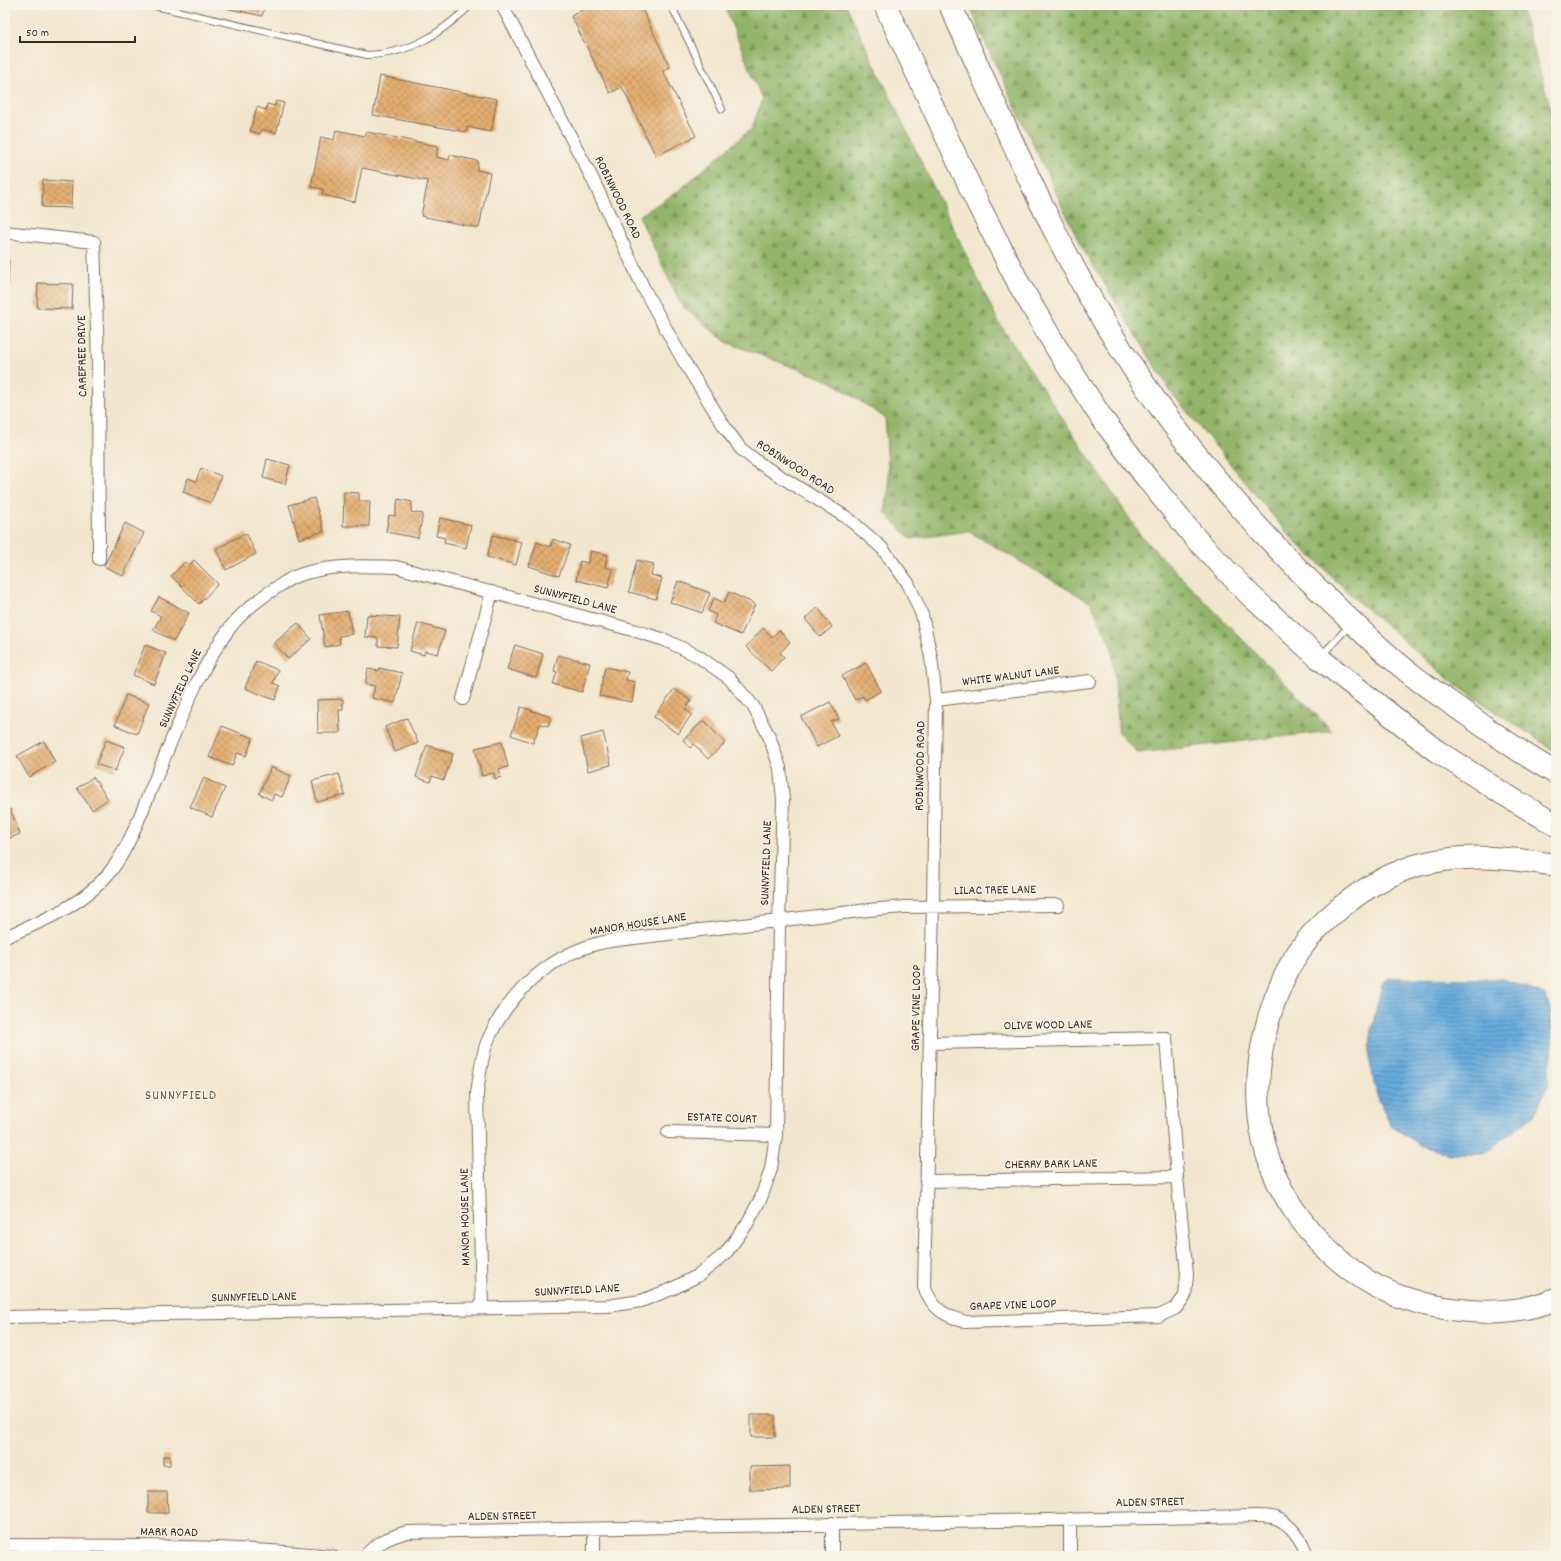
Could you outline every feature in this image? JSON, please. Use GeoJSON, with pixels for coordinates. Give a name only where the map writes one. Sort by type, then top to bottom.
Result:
{"type":"FeatureCollection","features":[{"type":"Feature","properties":{"kind":"highway"},"geometry":{"type":"LineString","coordinates":[[885,5],[978,204],[1019,284],[1059,352],[1101,417],[1149,481],[1198,540],[1251,596],[1319,658],[1435,750],[1502,794],[1556,825]]}},
{"type":"Feature","properties":{"kind":"highway"},"geometry":{"type":"LineString","coordinates":[[950,5],[1032,184],[1070,261],[1107,326],[1147,387],[1190,446],[1241,509],[1286,558],[1352,622],[1407,671],[1532,760],[1556,774]]}},
{"type":"Feature","properties":{"kind":"highway"},"geometry":{"type":"LineString","coordinates":[[958,5],[999,111]]}},
{"type":"Feature","properties":{"kind":"highway"},"geometry":{"type":"LineString","coordinates":[[1556,865],[1500,858],[1465,858],[1435,862],[1406,869],[1379,882],[1350,900],[1310,937],[1292,962],[1276,996],[1267,1026],[1260,1061],[1258,1096],[1264,1144],[1278,1183],[1302,1220],[1329,1252],[1355,1273],[1385,1290],[1418,1302],[1449,1310],[1485,1312],[1516,1309],[1556,1299]]}},
{"type":"Feature","properties":{"kind":"street","name":"ROBINWOOD ROAD"},"geometry":{"type":"LineString","coordinates":[[502,5],[592,178],[644,289],[683,360],[726,430],[741,449],[759,463],[849,519],[882,548],[908,583],[922,615],[931,657],[936,700],[933,906]]}},
{"type":"Feature","properties":{"kind":"street","name":"CAREFREE DRIVE"},"geometry":{"type":"LineString","coordinates":[[5,232],[94,242],[98,360],[98,559]]}},
{"type":"Feature","properties":{"kind":"street","name":"SUNNYFIELD LANE"},"geometry":{"type":"LineString","coordinates":[[5,938],[37,924],[67,908],[92,890],[112,868],[130,839],[207,661],[229,628],[262,596],[294,577],[326,568],[360,566],[396,567],[633,630],[664,640],[698,656],[728,678],[753,706],[769,736],[780,768],[783,800],[779,921],[776,1135],[769,1176],[762,1198],[747,1224],[725,1254],[699,1274],[672,1289],[641,1300],[608,1306],[5,1317]]}},
{"type":"Feature","properties":{"kind":"street"},"geometry":{"type":"LineString","coordinates":[[463,699],[492,592]]}},
{"type":"Feature","properties":{"kind":"street","name":"WHITE WALNUT LANE"},"geometry":{"type":"LineString","coordinates":[[936,700],[1090,681]]}},
{"type":"Feature","properties":{"kind":"street","name":"LILAC TREE LANE"},"geometry":{"type":"LineString","coordinates":[[933,906],[1058,905]]}},
{"type":"Feature","properties":{"kind":"street","name":"MANOR HOUSE LANE"},"geometry":{"type":"LineString","coordinates":[[482,1308],[477,1093],[481,1066],[488,1041],[499,1018],[518,992],[542,971],[568,954],[595,944],[626,938],[868,910],[933,906]]}},
{"type":"Feature","properties":{"kind":"street","name":"GRAPE VINE LOOP"},"geometry":{"type":"LineString","coordinates":[[933,906],[931,1042],[924,1287],[931,1302],[944,1314],[965,1322],[1159,1316],[1176,1308],[1185,1296],[1187,1274],[1177,1177],[1166,1038]]}},
{"type":"Feature","properties":{"kind":"street","name":"OLIVE WOOD LANE"},"geometry":{"type":"LineString","coordinates":[[931,1042],[1166,1038]]}},
{"type":"Feature","properties":{"kind":"street","name":"ESTATE COURT"},"geometry":{"type":"LineString","coordinates":[[668,1132],[776,1135]]}},
{"type":"Feature","properties":{"kind":"street","name":"CHERRY BARK LANE"},"geometry":{"type":"LineString","coordinates":[[926,1181],[1177,1177]]}},
{"type":"Feature","properties":{"kind":"street","name":"ALDEN STREET"},"geometry":{"type":"LineString","coordinates":[[365,1556],[373,1547],[390,1537],[407,1532],[1257,1516],[1276,1518],[1292,1529],[1305,1548],[1307,1556]]}},
{"type":"Feature","properties":{"kind":"street"},"geometry":{"type":"LineString","coordinates":[[1070,1519],[1070,1556]]}},
{"type":"Feature","properties":{"kind":"street"},"geometry":{"type":"LineString","coordinates":[[832,1523],[832,1556]]}},
{"type":"Feature","properties":{"kind":"street"},"geometry":{"type":"LineString","coordinates":[[594,1529],[594,1556]]}},
{"type":"Feature","properties":{"kind":"street","name":"MARK ROAD"},"geometry":{"type":"LineString","coordinates":[[5,1545],[230,1548],[273,1550],[332,1556]]}},
{"type":"Feature","properties":{"kind":"lane"},"geometry":{"type":"LineString","coordinates":[[151,5],[367,55],[381,55],[420,44],[446,27],[471,5]]}},
{"type":"Feature","properties":{"kind":"lane"},"geometry":{"type":"LineString","coordinates":[[671,5],[722,109]]}},
{"type":"Feature","properties":{"kind":"lane"},"geometry":{"type":"LineString","coordinates":[[1319,658],[1352,622]]}},
{"type":"Feature","properties":{"kind":"green space"},"geometry":{"type":"Polygon","coordinates":[[[724,5],[846,5],[999,323],[1141,536],[1332,731],[1138,753],[1119,734],[1112,648],[1091,603],[968,531],[911,539],[885,513],[889,486],[885,418],[832,382],[726,342],[681,305],[639,216],[677,192],[752,128],[762,99],[724,5]]]}},
{"type":"Feature","properties":{"kind":"green space"},"geometry":{"type":"Polygon","coordinates":[[[970,5],[1520,5],[1556,126],[1556,752],[1453,683],[1357,601],[1287,533],[1171,392],[1080,244],[981,34],[970,5]]]}},
{"type":"Feature","properties":{"kind":"water"},"geometry":{"type":"Polygon","coordinates":[[[1389,978],[1503,979],[1545,994],[1551,1012],[1552,1044],[1548,1084],[1534,1116],[1483,1154],[1449,1154],[1422,1146],[1391,1126],[1377,1096],[1369,1058],[1372,1027],[1382,984],[1389,978]]]}},
{"type":"Feature","properties":{"kind":"building"},"geometry":{"type":"Polygon","coordinates":[[[212,5],[265,5],[262,16],[212,5]]]}},
{"type":"Feature","properties":{"kind":"building"},"geometry":{"type":"Polygon","coordinates":[[[333,5],[351,5],[351,9],[333,5]]]}},
{"type":"Feature","properties":{"kind":"building"},"geometry":{"type":"Polygon","coordinates":[[[579,5],[640,5],[670,67],[663,71],[696,136],[656,156],[622,87],[610,93],[571,16],[582,10],[579,5]]]}},
{"type":"Feature","properties":{"kind":"building"},"geometry":{"type":"Polygon","coordinates":[[[380,76],[497,99],[491,132],[467,127],[466,132],[373,115],[380,76]]]}},
{"type":"Feature","properties":{"kind":"building"},"geometry":{"type":"Polygon","coordinates":[[[276,101],[284,103],[276,133],[262,129],[260,134],[250,131],[257,107],[266,110],[267,104],[275,106],[276,101]]]}},
{"type":"Feature","properties":{"kind":"building"},"geometry":{"type":"Polygon","coordinates":[[[336,130],[365,136],[366,132],[438,146],[436,157],[449,160],[450,155],[478,161],[477,170],[490,173],[479,228],[421,216],[428,181],[362,168],[355,202],[322,195],[323,189],[311,187],[321,137],[334,140],[336,130]]]}},
{"type":"Feature","properties":{"kind":"building"},"geometry":{"type":"Polygon","coordinates":[[[43,180],[72,182],[71,208],[42,207],[43,180]]]}},
{"type":"Feature","properties":{"kind":"building"},"geometry":{"type":"Polygon","coordinates":[[[5,260],[9,260],[8,286],[5,286],[5,260]]]}},
{"type":"Feature","properties":{"kind":"building"},"geometry":{"type":"Polygon","coordinates":[[[38,283],[73,284],[72,309],[37,308],[38,283]]]}},
{"type":"Feature","properties":{"kind":"building"},"geometry":{"type":"Polygon","coordinates":[[[267,459],[290,465],[285,484],[263,478],[267,459]]]}},
{"type":"Feature","properties":{"kind":"building"},"geometry":{"type":"Polygon","coordinates":[[[201,468],[221,476],[211,503],[183,492],[188,478],[196,481],[201,468]]]}},
{"type":"Feature","properties":{"kind":"building"},"geometry":{"type":"Polygon","coordinates":[[[344,492],[359,493],[359,501],[370,501],[369,526],[343,526],[344,492]]]}},
{"type":"Feature","properties":{"kind":"building"},"geometry":{"type":"Polygon","coordinates":[[[314,498],[324,531],[299,539],[289,505],[314,498]]]}},
{"type":"Feature","properties":{"kind":"building"},"geometry":{"type":"Polygon","coordinates":[[[398,499],[412,502],[411,512],[423,514],[418,538],[386,532],[389,515],[395,516],[398,499]]]}},
{"type":"Feature","properties":{"kind":"building"},"geometry":{"type":"Polygon","coordinates":[[[440,518],[471,525],[466,548],[444,543],[445,538],[436,536],[440,518]]]}},
{"type":"Feature","properties":{"kind":"building"},"geometry":{"type":"Polygon","coordinates":[[[125,523],[144,533],[123,576],[104,566],[125,523]]]}},
{"type":"Feature","properties":{"kind":"building"},"geometry":{"type":"Polygon","coordinates":[[[246,533],[256,554],[226,570],[216,549],[246,533]]]}},
{"type":"Feature","properties":{"kind":"building"},"geometry":{"type":"Polygon","coordinates":[[[493,535],[522,542],[516,565],[487,557],[493,535]]]}},
{"type":"Feature","properties":{"kind":"building"},"geometry":{"type":"Polygon","coordinates":[[[553,539],[570,545],[559,576],[529,566],[537,542],[550,547],[553,539]]]}},
{"type":"Feature","properties":{"kind":"building"},"geometry":{"type":"Polygon","coordinates":[[[591,551],[608,555],[605,567],[613,569],[608,588],[576,580],[580,561],[588,563],[591,551]]]}},
{"type":"Feature","properties":{"kind":"building"},"geometry":{"type":"Polygon","coordinates":[[[194,560],[218,584],[199,604],[171,576],[185,562],[189,566],[194,560]]]}},
{"type":"Feature","properties":{"kind":"building"},"geometry":{"type":"Polygon","coordinates":[[[637,560],[654,564],[651,575],[662,578],[656,599],[629,592],[637,560]]]}},
{"type":"Feature","properties":{"kind":"building"},"geometry":{"type":"Polygon","coordinates":[[[678,581],[710,593],[702,613],[670,602],[678,581]]]}},
{"type":"Feature","properties":{"kind":"building"},"geometry":{"type":"Polygon","coordinates":[[[729,592],[755,604],[741,635],[713,623],[716,615],[708,611],[714,598],[724,603],[729,592]]]}},
{"type":"Feature","properties":{"kind":"building"},"geometry":{"type":"Polygon","coordinates":[[[159,597],[189,613],[174,641],[153,630],[161,616],[151,611],[159,597]]]}},
{"type":"Feature","properties":{"kind":"building"},"geometry":{"type":"Polygon","coordinates":[[[818,608],[832,627],[820,637],[805,619],[818,608]]]}},
{"type":"Feature","properties":{"kind":"building"},"geometry":{"type":"Polygon","coordinates":[[[348,611],[352,634],[339,636],[340,644],[325,647],[320,615],[348,611]]]}},
{"type":"Feature","properties":{"kind":"building"},"geometry":{"type":"Polygon","coordinates":[[[367,615],[400,617],[397,647],[378,646],[378,638],[365,637],[367,615]]]}},
{"type":"Feature","properties":{"kind":"building"},"geometry":{"type":"Polygon","coordinates":[[[298,623],[311,639],[288,659],[274,643],[298,623]]]}},
{"type":"Feature","properties":{"kind":"building"},"geometry":{"type":"Polygon","coordinates":[[[418,623],[445,631],[438,654],[425,651],[424,655],[410,651],[418,623]]]}},
{"type":"Feature","properties":{"kind":"building"},"geometry":{"type":"Polygon","coordinates":[[[763,628],[772,637],[779,630],[790,642],[780,653],[784,657],[771,671],[746,647],[763,628]]]}},
{"type":"Feature","properties":{"kind":"building"},"geometry":{"type":"Polygon","coordinates":[[[145,645],[166,653],[154,684],[133,675],[145,645]]]}},
{"type":"Feature","properties":{"kind":"building"},"geometry":{"type":"Polygon","coordinates":[[[515,645],[543,654],[536,678],[507,669],[515,645]]]}},
{"type":"Feature","properties":{"kind":"building"},"geometry":{"type":"Polygon","coordinates":[[[558,655],[590,663],[582,692],[553,684],[557,672],[554,671],[558,655]]]}},
{"type":"Feature","properties":{"kind":"building"},"geometry":{"type":"Polygon","coordinates":[[[256,661],[278,670],[273,683],[280,686],[275,700],[245,688],[256,661]]]}},
{"type":"Feature","properties":{"kind":"building"},"geometry":{"type":"Polygon","coordinates":[[[866,663],[881,691],[865,700],[863,696],[855,700],[842,676],[866,663]]]}},
{"type":"Feature","properties":{"kind":"building"},"geometry":{"type":"Polygon","coordinates":[[[605,667],[628,672],[626,680],[635,682],[632,702],[599,696],[605,667]]]}},
{"type":"Feature","properties":{"kind":"building"},"geometry":{"type":"Polygon","coordinates":[[[379,668],[402,673],[395,703],[372,698],[375,686],[365,684],[368,669],[379,671],[379,668]]]}},
{"type":"Feature","properties":{"kind":"building"},"geometry":{"type":"Polygon","coordinates":[[[674,689],[691,701],[685,709],[692,714],[678,734],[654,717],[674,689]]]}},
{"type":"Feature","properties":{"kind":"building"},"geometry":{"type":"Polygon","coordinates":[[[126,695],[149,703],[137,734],[115,725],[126,695]]]}},
{"type":"Feature","properties":{"kind":"building"},"geometry":{"type":"Polygon","coordinates":[[[343,699],[343,710],[339,710],[340,733],[318,733],[317,700],[343,699]]]}},
{"type":"Feature","properties":{"kind":"building"},"geometry":{"type":"Polygon","coordinates":[[[830,702],[839,719],[831,722],[838,736],[817,747],[801,717],[830,702]]]}},
{"type":"Feature","properties":{"kind":"building"},"geometry":{"type":"Polygon","coordinates":[[[521,707],[551,717],[548,726],[540,724],[533,743],[511,735],[521,707]]]}},
{"type":"Feature","properties":{"kind":"building"},"geometry":{"type":"Polygon","coordinates":[[[407,718],[418,743],[395,752],[385,727],[407,718]]]}},
{"type":"Feature","properties":{"kind":"building"},"geometry":{"type":"Polygon","coordinates":[[[704,720],[725,743],[708,759],[694,744],[690,748],[683,740],[704,720]]]}},
{"type":"Feature","properties":{"kind":"building"},"geometry":{"type":"Polygon","coordinates":[[[222,726],[253,738],[246,756],[237,753],[232,766],[209,757],[222,726]]]}},
{"type":"Feature","properties":{"kind":"building"},"geometry":{"type":"Polygon","coordinates":[[[603,732],[611,765],[588,771],[581,738],[603,732]]]}},
{"type":"Feature","properties":{"kind":"building"},"geometry":{"type":"Polygon","coordinates":[[[106,740],[125,747],[115,771],[96,764],[106,740]]]}},
{"type":"Feature","properties":{"kind":"building"},"geometry":{"type":"Polygon","coordinates":[[[44,741],[55,762],[29,777],[17,756],[44,741]]]}},
{"type":"Feature","properties":{"kind":"building"},"geometry":{"type":"Polygon","coordinates":[[[502,742],[508,767],[499,769],[501,777],[495,779],[494,773],[482,776],[475,748],[502,742]]]}},
{"type":"Feature","properties":{"kind":"building"},"geometry":{"type":"Polygon","coordinates":[[[427,745],[453,754],[444,780],[432,776],[430,782],[416,777],[427,745]]]}},
{"type":"Feature","properties":{"kind":"building"},"geometry":{"type":"Polygon","coordinates":[[[271,767],[291,776],[282,797],[274,794],[272,800],[259,794],[271,767]]]}},
{"type":"Feature","properties":{"kind":"building"},"geometry":{"type":"Polygon","coordinates":[[[339,774],[345,795],[317,802],[312,781],[339,774]]]}},
{"type":"Feature","properties":{"kind":"building"},"geometry":{"type":"Polygon","coordinates":[[[93,777],[108,799],[92,810],[77,788],[93,777]]]}},
{"type":"Feature","properties":{"kind":"building"},"geometry":{"type":"Polygon","coordinates":[[[204,778],[225,788],[212,817],[190,807],[204,778]]]}},
{"type":"Feature","properties":{"kind":"building"},"geometry":{"type":"Polygon","coordinates":[[[10,809],[20,834],[5,840],[5,811],[10,809]]]}},
{"type":"Feature","properties":{"kind":"building"},"geometry":{"type":"Polygon","coordinates":[[[751,1415],[775,1415],[775,1437],[751,1437],[751,1415]]]}},
{"type":"Feature","properties":{"kind":"building"},"geometry":{"type":"Polygon","coordinates":[[[163,1456],[170,1456],[170,1465],[163,1465],[163,1456]]]}},
{"type":"Feature","properties":{"kind":"building"},"geometry":{"type":"Polygon","coordinates":[[[790,1466],[790,1489],[750,1490],[750,1467],[790,1466]]]}},
{"type":"Feature","properties":{"kind":"building"},"geometry":{"type":"Polygon","coordinates":[[[148,1492],[167,1492],[168,1513],[148,1513],[148,1492]]]}},
{"type":"Feature","properties":{"kind":"district","name":"SUNNYFIELD"},"geometry":{"type":"Point","coordinates":[181,1096]}}]}
